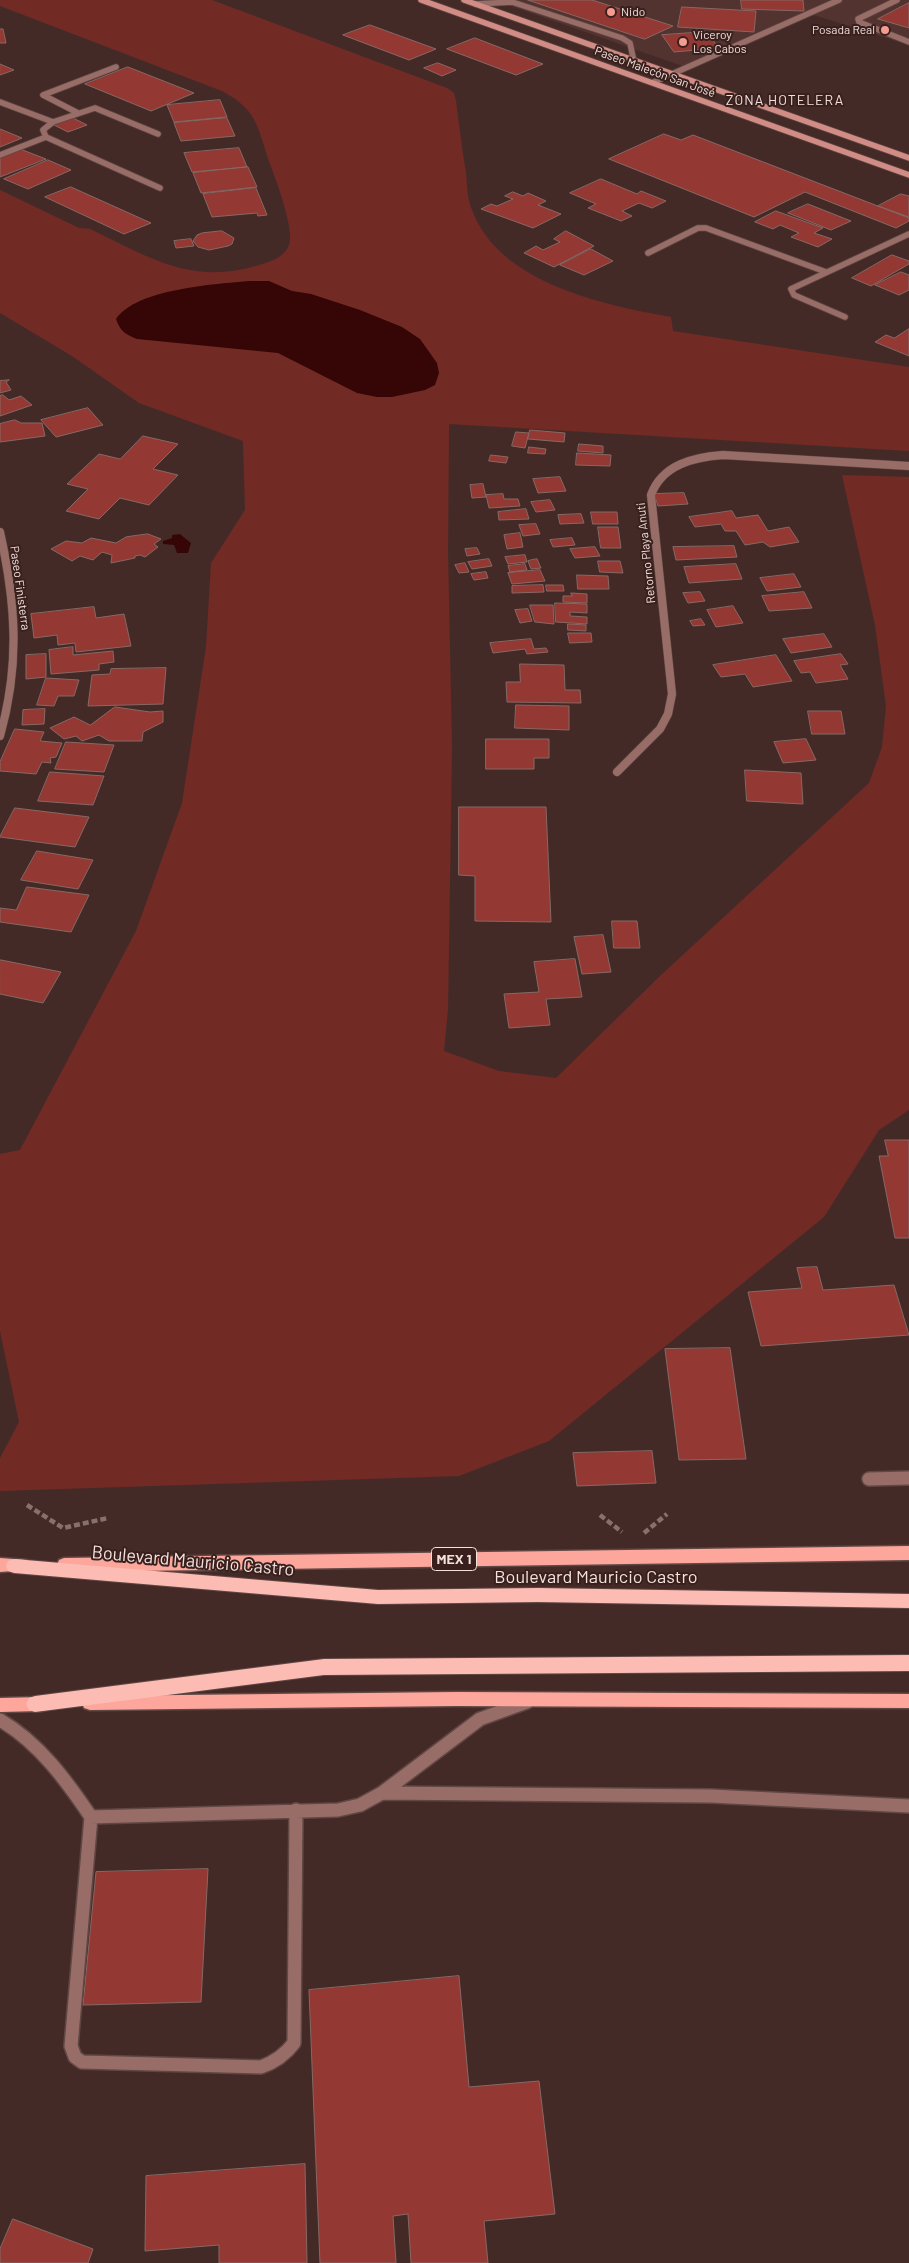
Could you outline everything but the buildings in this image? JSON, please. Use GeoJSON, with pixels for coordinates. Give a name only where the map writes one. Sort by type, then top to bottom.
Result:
{"type":"FeatureCollection","features":[{"type":"Feature","properties":{"kind":"highway","name":"Boulevard Mauricio Castro"},"geometry":{"type":"LineString","coordinates":[[7,1565],[378,1597],[538,1595],[909,1601]]}},
{"type":"Feature","properties":{"kind":"highway"},"geometry":{"type":"LineString","coordinates":[[35,1704],[324,1667],[909,1663]]}},
{"type":"Feature","properties":{"kind":"main road","name":"Paseo Malecón San José"},"geometry":{"type":"LineString","coordinates":[[421,0],[909,175]]}},
{"type":"Feature","properties":{"kind":"main road","name":"Paseo Malecón San José"},"geometry":{"type":"LineString","coordinates":[[464,0],[670,75],[909,158]]}},
{"type":"Feature","properties":{"kind":"main road"},"geometry":{"type":"LineString","coordinates":[[692,96],[708,88]]}},
{"type":"Feature","properties":{"kind":"main road","name":"Boulevard Mauricio Castro"},"geometry":{"type":"LineString","coordinates":[[7,1565],[909,1553]]}},
{"type":"Feature","properties":{"kind":"main road"},"geometry":{"type":"LineString","coordinates":[[0,1705],[535,1700],[909,1701]]}},
{"type":"Feature","properties":{"kind":"street"},"geometry":{"type":"LineString","coordinates":[[654,82],[839,0]]}},
{"type":"Feature","properties":{"kind":"street"},"geometry":{"type":"LineString","coordinates":[[897,0],[858,19],[859,22],[909,42]]}},
{"type":"Feature","properties":{"kind":"street"},"geometry":{"type":"LineString","coordinates":[[476,4],[512,2],[622,38],[630,43],[634,62]]}},
{"type":"Feature","properties":{"kind":"street"},"geometry":{"type":"LineString","coordinates":[[78,113],[43,95],[116,67]]}},
{"type":"Feature","properties":{"kind":"street"},"geometry":{"type":"LineString","coordinates":[[0,102],[53,122]]}},
{"type":"Feature","properties":{"kind":"street"},"geometry":{"type":"LineString","coordinates":[[158,134],[99,109],[91,108],[53,122],[43,130],[46,137],[160,188]]}},
{"type":"Feature","properties":{"kind":"street"},"geometry":{"type":"LineString","coordinates":[[0,155],[46,137]]}},
{"type":"Feature","properties":{"kind":"street"},"geometry":{"type":"LineString","coordinates":[[648,253],[698,228],[706,228],[826,272]]}},
{"type":"Feature","properties":{"kind":"street"},"geometry":{"type":"LineString","coordinates":[[845,318],[794,295],[790,291],[826,272],[909,234]]}},
{"type":"Feature","properties":{"kind":"street","name":"Retorno Playa Anuti"},"geometry":{"type":"LineString","coordinates":[[617,772],[660,729],[668,714],[672,694],[651,495],[656,482],[672,469],[692,460],[723,455],[909,466]]}},
{"type":"Feature","properties":{"kind":"street","name":"Paseo Finisterra"},"geometry":{"type":"LineString","coordinates":[[0,532],[8,565],[16,632],[12,695],[0,736]]}},
{"type":"Feature","properties":{"kind":"street"},"geometry":{"type":"LineString","coordinates":[[869,1478],[909,1478]]}},
{"type":"Feature","properties":{"kind":"street"},"geometry":{"type":"LineString","coordinates":[[90,1817],[338,1810],[360,1805],[382,1793],[480,1719],[535,1700]]}},
{"type":"Feature","properties":{"kind":"street"},"geometry":{"type":"LineString","coordinates":[[0,1720],[24,1735],[37,1749],[80,1800],[90,1817],[71,2046],[75,2057],[82,2062],[260,2067],[275,2062],[287,2054],[294,2043],[296,1810]]}},
{"type":"Feature","properties":{"kind":"street"},"geometry":{"type":"LineString","coordinates":[[382,1793],[582,1794],[909,1806]]}},
{"type":"Feature","properties":{"kind":"path"},"geometry":{"type":"LineString","coordinates":[[27,1505],[63,1528],[108,1518]]}},
{"type":"Feature","properties":{"kind":"path"},"geometry":{"type":"LineString","coordinates":[[640,1536],[667,1514]]}},
{"type":"Feature","properties":{"kind":"path"},"geometry":{"type":"LineString","coordinates":[[600,1515],[627,1536]]}},
{"type":"Feature","properties":{"kind":"shaded area"},"geometry":{"type":"Polygon","coordinates":[[[0,0],[212,0],[447,88],[454,93],[456,101],[468,196],[472,210],[486,235],[505,256],[529,273],[585,297],[671,317],[673,331],[909,367],[909,451],[449,424],[448,552],[452,749],[448,1009],[444,1051],[499,1071],[556,1078],[660,976],[869,783],[882,747],[886,706],[875,625],[842,475],[909,477],[909,1110],[879,1130],[824,1217],[549,1441],[459,1476],[0,1491],[0,1458],[19,1422],[0,1331],[0,1154],[20,1150],[136,931],[182,803],[206,647],[211,563],[245,510],[243,441],[139,403],[72,356],[0,313],[0,190],[79,228],[90,229],[151,258],[191,270],[212,272],[235,271],[263,264],[284,253],[289,245],[290,238],[284,205],[259,130],[250,113],[234,98],[222,91],[0,6],[0,0]]]}},
{"type":"Feature","properties":{"kind":"shaded area","name":"Viceroy Los Cabos"},"geometry":{"type":"Polygon","coordinates":[[[494,0],[909,0],[909,45],[814,15],[691,69],[494,0]]]}},
{"type":"Feature","properties":{"kind":"shaded area"},"geometry":{"type":"Polygon","coordinates":[[[269,281],[292,291],[311,294],[360,310],[402,327],[420,339],[437,363],[439,373],[435,385],[425,390],[392,397],[377,397],[357,393],[278,353],[137,339],[124,332],[116,319],[126,309],[140,301],[158,295],[197,286],[269,281]]]}},
{"type":"Feature","properties":{"kind":"shaded area"},"geometry":{"type":"Polygon","coordinates":[[[180,534],[191,543],[188,553],[177,553],[174,545],[163,544],[163,541],[172,538],[172,535],[180,534]]]}},
{"type":"Feature","properties":{"kind":"place","name":"Nido"},"geometry":{"type":"Point","coordinates":[611,12]}},
{"type":"Feature","properties":{"kind":"place","name":"Posada Real"},"geometry":{"type":"Point","coordinates":[885,30]}},
{"type":"Feature","properties":{"kind":"place","name":"Viceroy Los Cabos"},"geometry":{"type":"Point","coordinates":[683,42]}},
{"type":"Feature","properties":{"kind":"district","name":"ZONA HOTELERA"},"geometry":{"type":"Point","coordinates":[785,100]}}]}
